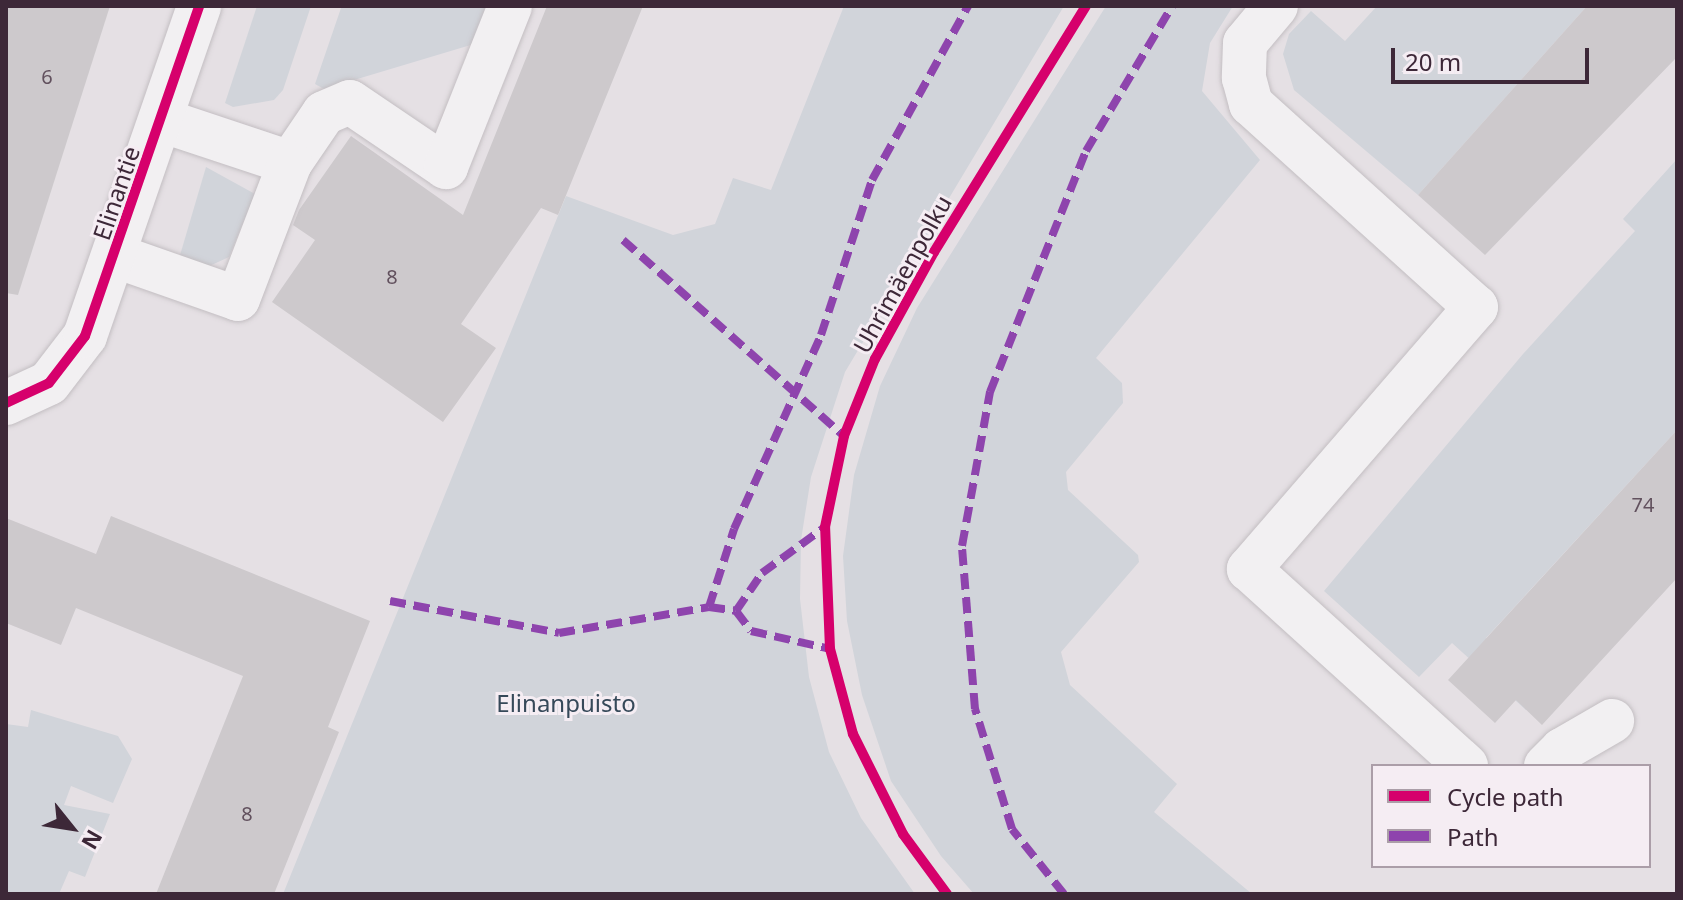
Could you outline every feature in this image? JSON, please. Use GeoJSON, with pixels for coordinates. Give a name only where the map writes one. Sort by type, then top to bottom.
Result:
{"type":"FeatureCollection","features":[{"type":"Feature","properties":{"kind":"street","name":"Elinantie"},"geometry":{"type":"LineString","coordinates":[[6,403],[49,383],[85,336],[116,256],[199,6]]}},
{"type":"Feature","properties":{"kind":"street"},"geometry":{"type":"LineString","coordinates":[[116,256],[238,299],[290,163],[324,113],[350,102],[446,167],[510,6]]}},
{"type":"Feature","properties":{"kind":"street"},"geometry":{"type":"LineString","coordinates":[[1276,6],[1245,43],[1244,78],[1251,104],[1476,307],[1249,569],[1464,764]]}},
{"type":"Feature","properties":{"kind":"street"},"geometry":{"type":"LineString","coordinates":[[161,120],[290,163]]}},
{"type":"Feature","properties":{"kind":"street"},"geometry":{"type":"LineString","coordinates":[[1548,764],[1562,750],[1612,721]]}},
{"type":"Feature","properties":{"kind":"green space"},"geometry":{"type":"Polygon","coordinates":[[[257,6],[311,6],[283,90],[274,100],[233,107],[225,103],[257,6]]]}},
{"type":"Feature","properties":{"kind":"green space"},"geometry":{"type":"Polygon","coordinates":[[[316,6],[490,6],[474,44],[324,89],[315,84],[341,8],[316,6]]]}},
{"type":"Feature","properties":{"kind":"green space","name":"Elinanpuisto"},"geometry":{"type":"Polygon","coordinates":[[[844,6],[1064,6],[845,372],[811,477],[801,540],[800,599],[809,677],[829,752],[861,818],[915,894],[283,894],[566,196],[673,235],[715,224],[733,178],[771,190],[844,6]]]}},
{"type":"Feature","properties":{"kind":"green space"},"geometry":{"type":"Polygon","coordinates":[[[1106,6],[1233,6],[1210,43],[1202,91],[1260,160],[1096,358],[1122,383],[1123,403],[1066,472],[1068,490],[1138,555],[1139,562],[1061,652],[1070,685],[1177,784],[1154,812],[1252,894],[974,894],[941,856],[891,781],[862,695],[847,621],[843,556],[854,475],[880,386],[917,308],[1106,6]]]}},
{"type":"Feature","properties":{"kind":"green space"},"geometry":{"type":"Polygon","coordinates":[[[1377,6],[1587,6],[1418,195],[1294,90],[1283,54],[1289,34],[1311,11],[1345,41],[1377,6]]]}},
{"type":"Feature","properties":{"kind":"green space"},"geometry":{"type":"Polygon","coordinates":[[[1677,159],[1677,430],[1486,638],[1543,691],[1526,710],[1452,643],[1419,677],[1324,591],[1523,354],[1635,231],[1623,219],[1677,159]]]}},
{"type":"Feature","properties":{"kind":"green space"},"geometry":{"type":"Polygon","coordinates":[[[206,167],[255,194],[229,257],[205,268],[178,262],[206,167]]]}},
{"type":"Feature","properties":{"kind":"green space"},"geometry":{"type":"Polygon","coordinates":[[[31,710],[118,736],[132,759],[113,803],[71,786],[64,805],[110,814],[85,877],[69,871],[59,894],[6,894],[6,724],[28,727],[31,710]]]}},
{"type":"Feature","properties":{"kind":"building"},"geometry":{"type":"Polygon","coordinates":[[[6,6],[110,6],[18,295],[6,293],[6,6]]]}},
{"type":"Feature","properties":{"kind":"building"},"geometry":{"type":"Polygon","coordinates":[[[547,6],[643,6],[558,215],[541,208],[461,324],[496,348],[443,422],[272,302],[315,240],[293,225],[299,210],[351,136],[463,215],[547,6]]]}},
{"type":"Feature","properties":{"kind":"building"},"geometry":{"type":"Polygon","coordinates":[[[1587,6],[1677,6],[1677,57],[1485,255],[1418,195],[1587,6]]]}},
{"type":"Feature","properties":{"kind":"building"},"geometry":{"type":"Polygon","coordinates":[[[1677,430],[1677,578],[1542,725],[1516,700],[1495,723],[1448,680],[1677,430]]]}},
{"type":"Feature","properties":{"kind":"building"},"geometry":{"type":"Polygon","coordinates":[[[111,516],[370,621],[328,727],[339,732],[274,894],[156,894],[243,676],[76,608],[61,645],[6,623],[6,518],[96,554],[111,516]]]}},
{"type":"Feature","properties":{"kind":"marked path"},"geometry":{"type":"LineString","coordinates":[[709,607],[734,529],[821,335],[872,180],[968,6]]}},
{"type":"Feature","properties":{"kind":"marked path"},"geometry":{"type":"LineString","coordinates":[[1064,894],[1012,829],[975,709],[962,546],[990,392],[1086,151],[1172,6]]}},
{"type":"Feature","properties":{"kind":"marked path"},"geometry":{"type":"LineString","coordinates":[[623,240],[844,436]]}},
{"type":"Feature","properties":{"kind":"marked path"},"geometry":{"type":"LineString","coordinates":[[736,611],[762,573],[825,527]]}},
{"type":"Feature","properties":{"kind":"marked path"},"geometry":{"type":"LineString","coordinates":[[390,601],[559,633],[709,607],[736,611],[751,631],[830,649]]}},
{"type":"Feature","properties":{"kind":"cycle path"},"geometry":{"type":"LineString","coordinates":[[6,403],[49,383],[85,336],[199,6]]}},
{"type":"Feature","properties":{"kind":"cycle path","name":"Uhrimäenpolku"},"geometry":{"type":"LineString","coordinates":[[947,894],[903,834],[853,734],[830,649],[825,527],[844,436],[875,359],[934,252],[1086,6]]}}]}
